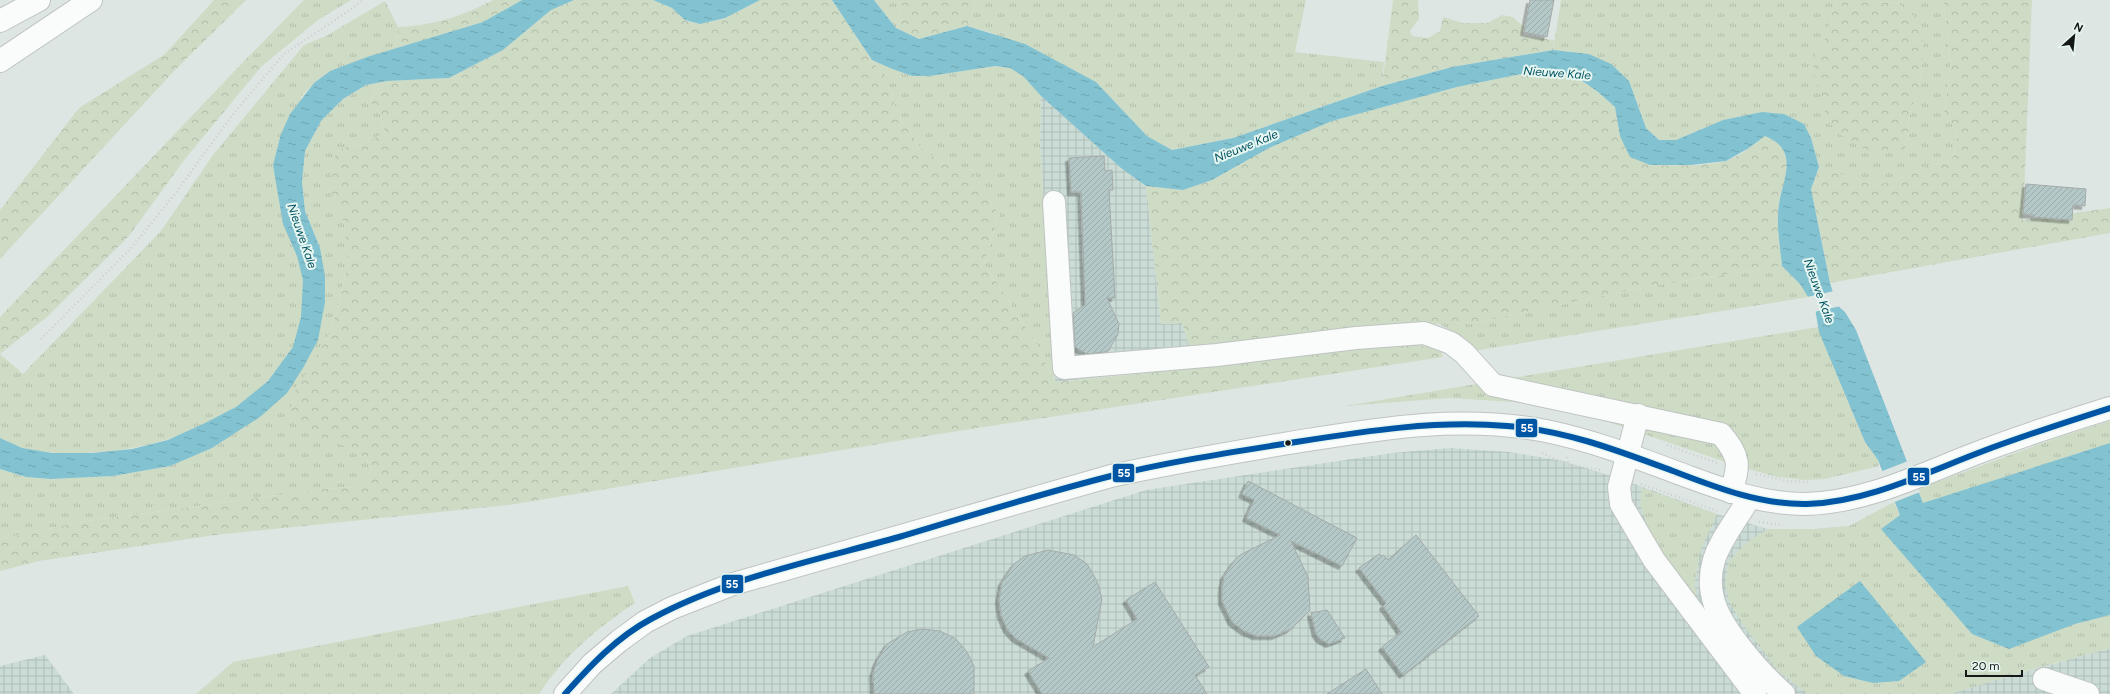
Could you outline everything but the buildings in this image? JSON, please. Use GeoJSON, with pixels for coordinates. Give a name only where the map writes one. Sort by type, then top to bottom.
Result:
{"type":"FeatureCollection","features":[{"type":"Feature","properties":{"kind":"main road"},"geometry":{"type":"LineString","coordinates":[[0,20],[39,0]]}},
{"type":"Feature","properties":{"kind":"main road"},"geometry":{"type":"LineString","coordinates":[[0,60],[91,0]]}},
{"type":"Feature","properties":{"kind":"main road"},"geometry":{"type":"LineString","coordinates":[[1054,202],[1064,368],[1217,355],[1356,338],[1424,333],[1451,343],[1464,353],[1493,385],[1721,434],[1734,450],[1740,494],[1738,518],[1714,559],[1711,572],[1714,603],[1723,621],[1746,653],[1784,694]]}},
{"type":"Feature","properties":{"kind":"main road"},"geometry":{"type":"LineString","coordinates":[[565,694],[592,664],[619,641],[645,622],[672,608],[733,584],[1111,476],[1170,464],[1348,434],[1449,422],[1480,423],[1544,431],[1569,436],[1627,454],[1740,494],[1774,503],[1806,504],[1854,498],[1886,489],[2044,429],[2110,408]]}},
{"type":"Feature","properties":{"kind":"main road"},"geometry":{"type":"LineString","coordinates":[[1638,415],[1619,487],[1621,504],[1654,560],[1755,694]]}},
{"type":"Feature","properties":{"kind":"main road"},"geometry":{"type":"LineString","coordinates":[[2044,679],[2088,694]]}},
{"type":"Feature","properties":{"kind":"path"},"geometry":{"type":"LineString","coordinates":[[41,339],[132,247],[175,194],[233,114],[284,54],[363,0]]}},
{"type":"Feature","properties":{"kind":"path"},"geometry":{"type":"LineString","coordinates":[[1665,444],[1738,471],[1788,481],[1818,482]]}},
{"type":"Feature","properties":{"kind":"path"},"geometry":{"type":"LineString","coordinates":[[1537,450],[1569,466],[1600,469],[1738,518],[1776,525],[1790,525]]}},
{"type":"Feature","properties":{"kind":"shaded area"},"geometry":{"type":"Polygon","coordinates":[[[1041,96],[1121,168],[1146,186],[1161,324],[1182,323],[1191,351],[1194,367],[1055,382],[1040,144],[1041,96]]]}},
{"type":"Feature","properties":{"kind":"shaded area"},"geometry":{"type":"Polygon","coordinates":[[[1450,448],[1509,452],[1563,461],[1618,478],[1717,514],[1768,529],[1814,529],[1849,526],[1989,682],[2110,648],[2110,694],[611,694],[650,658],[687,636],[1146,490],[1392,453],[1450,448]]]}},
{"type":"Feature","properties":{"kind":"shaded area"},"geometry":{"type":"Polygon","coordinates":[[[45,655],[74,694],[0,694],[0,666],[45,655]]]}},
{"type":"Feature","properties":{"kind":"green space"},"geometry":{"type":"Polygon","coordinates":[[[214,0],[246,0],[175,70],[0,259],[0,210],[79,108],[165,54],[214,0]]]}},
{"type":"Feature","properties":{"kind":"green space"},"geometry":{"type":"Polygon","coordinates":[[[304,0],[351,0],[318,20],[261,67],[248,57],[304,0]]]}},
{"type":"Feature","properties":{"kind":"green space"},"geometry":{"type":"Polygon","coordinates":[[[493,0],[522,0],[483,22],[395,49],[398,27],[423,25],[447,19],[470,11],[493,0]]]}},
{"type":"Feature","properties":{"kind":"green space"},"geometry":{"type":"Polygon","coordinates":[[[574,0],[653,0],[672,8],[686,21],[700,24],[725,18],[760,0],[832,0],[887,83],[899,116],[921,148],[943,163],[973,171],[999,215],[984,263],[1037,345],[1055,382],[1148,373],[1403,340],[1441,351],[1443,357],[958,431],[509,505],[215,535],[39,561],[0,571],[0,539],[80,522],[324,489],[353,487],[363,483],[373,467],[367,460],[347,447],[313,433],[290,413],[292,396],[328,336],[337,311],[348,263],[344,222],[329,191],[332,163],[336,155],[343,148],[367,143],[385,132],[379,112],[370,101],[376,90],[387,81],[449,78],[503,50],[551,10],[574,0]]]}},
{"type":"Feature","properties":{"kind":"green space"},"geometry":{"type":"Polygon","coordinates":[[[874,0],[903,0],[896,28],[874,0]]]}},
{"type":"Feature","properties":{"kind":"green space"},"geometry":{"type":"Polygon","coordinates":[[[903,0],[976,0],[967,26],[919,39],[896,28],[903,0]]]}},
{"type":"Feature","properties":{"kind":"green space"},"geometry":{"type":"Polygon","coordinates":[[[976,0],[1306,0],[1295,52],[1384,62],[1382,86],[1233,138],[1172,150],[1147,136],[1096,82],[989,32],[967,26],[976,0]]]}},
{"type":"Feature","properties":{"kind":"green space"},"geometry":{"type":"Polygon","coordinates":[[[1393,0],[1418,0],[1419,19],[1410,31],[1412,36],[1428,38],[1440,31],[1443,17],[1463,23],[1488,23],[1502,15],[1513,17],[1524,27],[1522,36],[1554,40],[1553,50],[1452,67],[1382,86],[1393,0]]]}},
{"type":"Feature","properties":{"kind":"green space"},"geometry":{"type":"Polygon","coordinates":[[[1561,0],[1836,0],[1825,39],[1815,56],[1828,121],[1905,151],[1911,109],[1919,87],[1923,54],[1922,33],[1899,4],[1879,2],[1877,0],[1943,0],[1951,64],[1944,112],[1955,129],[1957,139],[1952,159],[1906,174],[1889,183],[1870,184],[1819,167],[1811,138],[1762,112],[1723,120],[1676,140],[1659,140],[1646,128],[1629,81],[1589,54],[1553,50],[1561,0]]]}},
{"type":"Feature","properties":{"kind":"green space"},"geometry":{"type":"Polygon","coordinates":[[[1836,0],[1877,0],[1879,2],[1899,4],[1913,15],[1922,33],[1923,54],[1919,87],[1911,109],[1905,151],[1887,153],[1870,151],[1853,143],[1838,133],[1828,121],[1813,71],[1815,56],[1825,39],[1836,0]]]}},
{"type":"Feature","properties":{"kind":"green space"},"geometry":{"type":"Polygon","coordinates":[[[1943,0],[2032,0],[2023,220],[2110,208],[2110,233],[1830,283],[1811,189],[1819,167],[1870,184],[1889,183],[1906,174],[1952,159],[1957,139],[1955,129],[1944,113],[1951,64],[1943,0]]]}},
{"type":"Feature","properties":{"kind":"green space"},"geometry":{"type":"Polygon","coordinates":[[[385,1],[398,27],[395,49],[330,71],[314,83],[301,97],[297,256],[303,279],[303,304],[296,342],[274,374],[250,397],[223,415],[193,430],[162,441],[129,449],[96,452],[39,452],[15,446],[0,438],[0,354],[23,374],[161,231],[213,155],[304,45],[326,36],[385,1]]]}},
{"type":"Feature","properties":{"kind":"green space"},"geometry":{"type":"Polygon","coordinates":[[[248,57],[261,67],[185,159],[129,236],[48,316],[0,354],[0,317],[248,57]]]}},
{"type":"Feature","properties":{"kind":"green space"},"geometry":{"type":"Polygon","coordinates":[[[872,60],[912,76],[930,76],[995,66],[1010,68],[1023,76],[1041,96],[1040,144],[1055,382],[1037,345],[984,263],[999,215],[973,171],[943,163],[921,148],[899,116],[887,83],[872,60]]]}},
{"type":"Feature","properties":{"kind":"green space"},"geometry":{"type":"Polygon","coordinates":[[[1531,72],[1561,73],[1581,80],[1598,92],[1615,107],[1620,136],[1650,165],[1716,163],[1736,157],[1765,136],[1776,142],[1783,149],[1787,166],[1778,212],[1782,266],[1651,286],[1468,324],[1403,324],[1191,351],[1182,323],[1161,324],[1146,186],[1183,190],[1212,180],[1269,148],[1332,121],[1457,87],[1531,72]]]}},
{"type":"Feature","properties":{"kind":"green space"},"geometry":{"type":"Polygon","coordinates":[[[387,81],[376,90],[370,100],[379,112],[385,132],[367,143],[343,148],[329,190],[344,222],[348,263],[337,311],[328,336],[315,359],[315,435],[347,446],[368,460],[373,467],[363,483],[353,487],[324,489],[80,522],[0,539],[0,469],[26,477],[51,479],[113,476],[170,466],[287,393],[320,248],[305,211],[302,182],[305,151],[321,121],[343,99],[366,85],[387,81]]]}},
{"type":"Feature","properties":{"kind":"green space"},"geometry":{"type":"Polygon","coordinates":[[[1782,266],[1800,284],[1809,297],[1473,351],[1472,345],[1440,324],[1468,324],[1651,286],[1782,266]]]}},
{"type":"Feature","properties":{"kind":"green space"},"geometry":{"type":"Polygon","coordinates":[[[1818,327],[1865,442],[1878,460],[1879,466],[1825,479],[1805,480],[1778,477],[1737,466],[1588,415],[1549,406],[1514,402],[1449,398],[1345,406],[1818,327]]]}},
{"type":"Feature","properties":{"kind":"green space"},"geometry":{"type":"Polygon","coordinates":[[[2110,421],[2110,443],[1923,504],[1918,489],[2062,436],[2110,421]]]}},
{"type":"Feature","properties":{"kind":"green space"},"geometry":{"type":"Polygon","coordinates":[[[1642,488],[1717,514],[1701,549],[1694,585],[1697,592],[1695,596],[1654,545],[1640,504],[1642,488]]]}},
{"type":"Feature","properties":{"kind":"green space"},"geometry":{"type":"Polygon","coordinates":[[[1894,502],[1900,515],[1881,529],[2075,624],[2110,615],[2110,648],[2012,675],[1951,694],[1808,694],[1779,672],[1744,626],[1729,601],[1725,584],[1729,561],[1747,542],[1768,529],[1814,529],[1849,526],[1894,502]]]}},
{"type":"Feature","properties":{"kind":"green space"},"geometry":{"type":"Polygon","coordinates":[[[628,586],[635,603],[608,622],[570,655],[548,680],[539,694],[196,694],[233,662],[628,586]]]}},
{"type":"Feature","properties":{"kind":"water","name":"Nieuwe Kale"},"geometry":{"type":"Polygon","coordinates":[[[522,0],[574,0],[551,10],[503,50],[449,78],[387,81],[366,85],[343,99],[321,121],[305,151],[302,182],[305,211],[320,248],[325,276],[325,302],[318,340],[287,393],[260,417],[212,448],[170,466],[113,476],[51,479],[26,477],[0,469],[0,438],[22,448],[52,453],[92,453],[132,449],[168,440],[205,423],[236,407],[268,381],[293,347],[301,317],[303,280],[297,256],[283,224],[273,165],[281,134],[290,114],[314,83],[330,71],[367,57],[483,22],[522,0]]]}},
{"type":"Feature","properties":{"kind":"water"},"geometry":{"type":"Polygon","coordinates":[[[653,0],[760,0],[725,18],[700,24],[685,20],[672,8],[653,0]]]}},
{"type":"Feature","properties":{"kind":"water","name":"Nieuwe Kale"},"geometry":{"type":"Polygon","coordinates":[[[832,0],[874,0],[896,28],[919,39],[967,26],[1025,44],[1096,82],[1147,136],[1172,150],[1233,138],[1382,86],[1452,67],[1553,50],[1589,54],[1611,64],[1629,81],[1646,128],[1659,140],[1676,140],[1723,120],[1762,112],[1784,114],[1804,124],[1811,138],[1819,167],[1811,189],[1830,283],[1837,305],[1845,312],[1856,330],[1923,503],[2110,443],[2110,615],[2075,624],[2009,649],[1972,634],[1881,529],[1900,515],[1878,460],[1865,442],[1819,332],[1815,308],[1800,284],[1782,266],[1778,212],[1786,175],[1786,157],[1783,149],[1776,142],[1765,136],[1749,148],[1726,161],[1691,165],[1650,165],[1630,157],[1620,136],[1615,107],[1598,92],[1581,80],[1561,73],[1531,72],[1457,87],[1332,121],[1269,148],[1212,180],[1183,190],[1146,186],[1121,168],[1041,96],[1023,76],[1010,68],[995,66],[930,76],[912,76],[890,68],[872,60],[832,0]]]}},
{"type":"Feature","properties":{"kind":"water"},"geometry":{"type":"Polygon","coordinates":[[[1860,581],[1926,662],[1899,681],[1873,683],[1844,676],[1816,656],[1797,627],[1860,581]]]}},
{"type":"Feature","properties":{"kind":"pier"},"geometry":{"type":"Polygon","coordinates":[[[1834,291],[1841,306],[1814,312],[1807,297],[1834,291]]]}},
{"type":"Feature","properties":{"kind":"pier"},"geometry":{"type":"Polygon","coordinates":[[[1908,461],[1920,492],[1892,503],[1880,472],[1908,461]]]}},
{"type":"Feature","properties":{"kind":"transit line","name":"55"},"geometry":{"type":"LineString","coordinates":[[565,694],[594,663],[627,634],[651,619],[710,592],[772,571],[899,537],[1058,490],[1111,476],[1180,461],[1322,438],[1401,428],[1454,424],[1507,426],[1529,428],[1592,442],[1738,494],[1772,502],[1807,504],[1829,502],[1873,493],[2011,441],[2110,408]]}}]}
